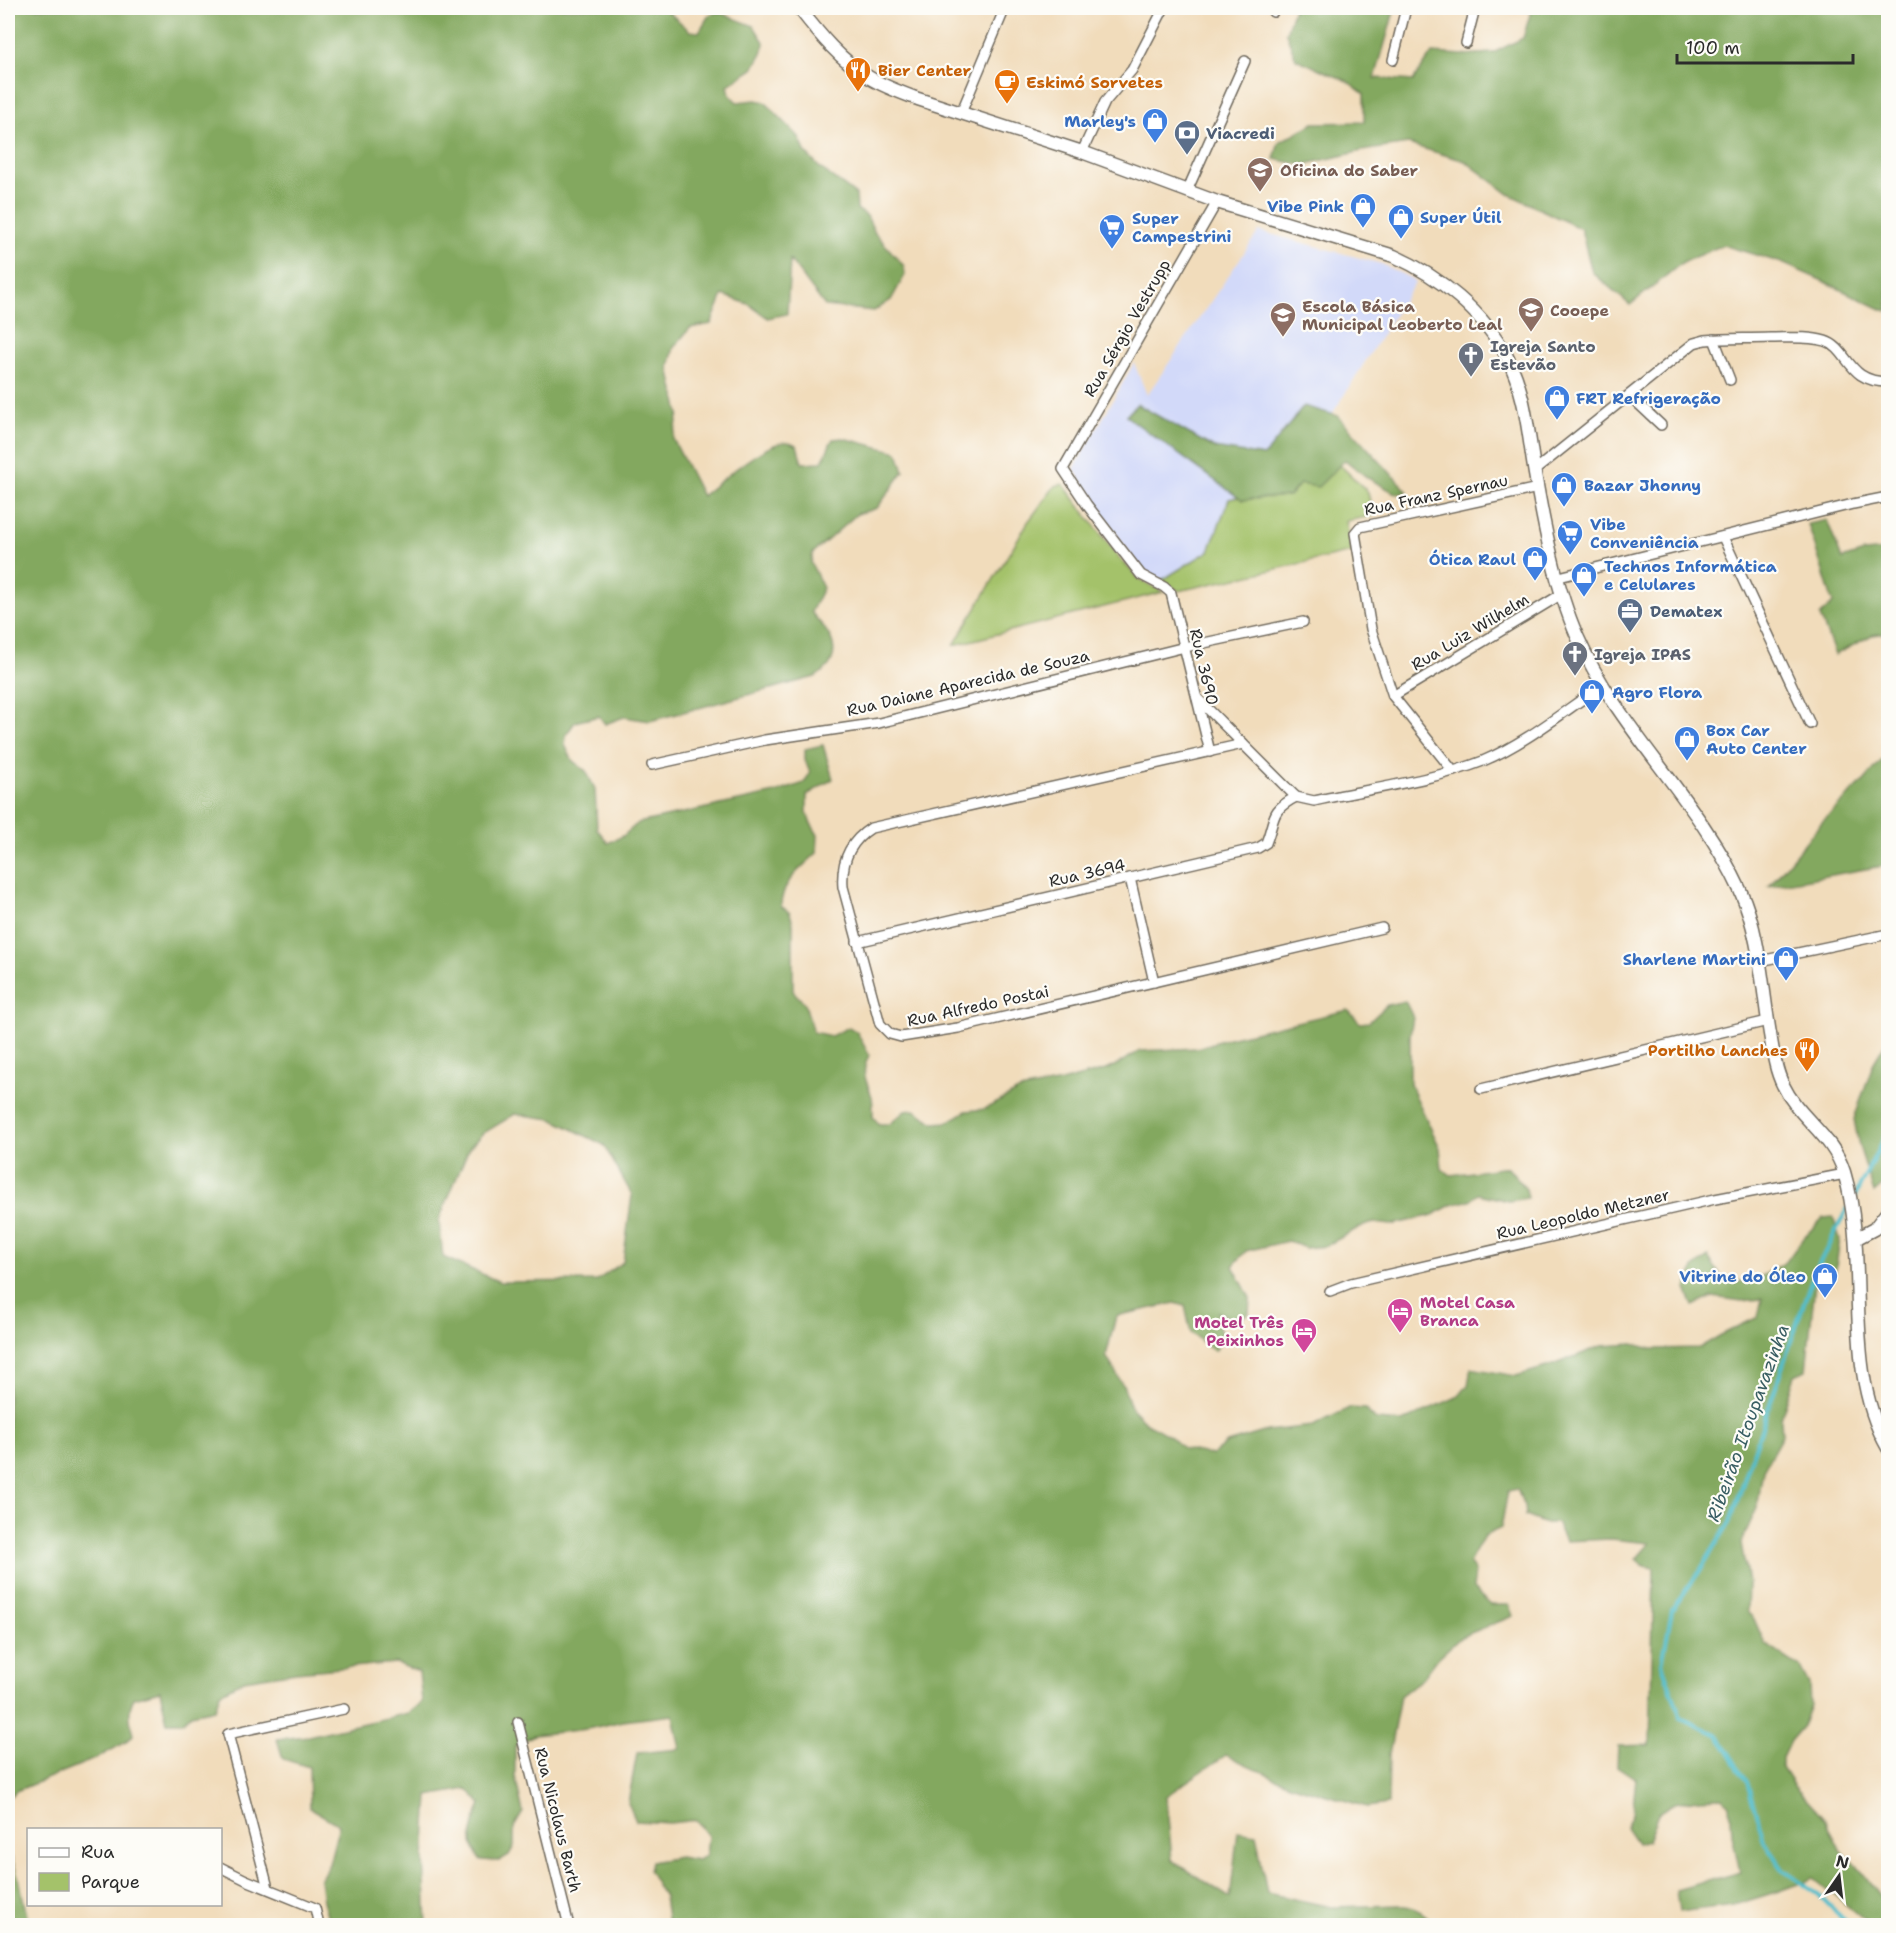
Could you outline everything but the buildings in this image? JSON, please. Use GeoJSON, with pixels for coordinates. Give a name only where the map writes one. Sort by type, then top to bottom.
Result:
{"type":"FeatureCollection","features":[{"type":"Feature","properties":{"kind":"street"},"geometry":{"type":"LineString","coordinates":[[800,8],[831,46],[869,77],[918,99],[1016,129],[1217,202],[1394,256],[1411,263],[1449,289],[1487,325],[1507,357],[1520,390],[1530,434],[1534,471],[1558,578],[1578,638],[1625,721],[1692,808],[1725,860],[1748,910],[1760,962],[1776,1068],[1796,1106],[1837,1152],[1845,1174],[1857,1238],[1858,1318],[1862,1367],[1873,1415],[1888,1448]]}},
{"type":"Feature","properties":{"kind":"street"},"geometry":{"type":"LineString","coordinates":[[961,113],[1005,8]]}},
{"type":"Feature","properties":{"kind":"street"},"geometry":{"type":"LineString","coordinates":[[1082,152],[1105,102],[1132,70],[1164,8]]}},
{"type":"Feature","properties":{"kind":"street"},"geometry":{"type":"LineString","coordinates":[[1393,60],[1406,8]]}},
{"type":"Feature","properties":{"kind":"street"},"geometry":{"type":"LineString","coordinates":[[1466,43],[1475,8]]}},
{"type":"Feature","properties":{"kind":"street"},"geometry":{"type":"LineString","coordinates":[[1187,191],[1245,61]]}},
{"type":"Feature","properties":{"kind":"street","name":"Rua Sérgio Vestrupp"},"geometry":{"type":"LineString","coordinates":[[1168,590],[1141,575],[1087,505],[1063,469],[1217,202]]}},
{"type":"Feature","properties":{"kind":"street"},"geometry":{"type":"LineString","coordinates":[[1534,471],[1694,343],[1714,339],[1804,338],[1824,340],[1833,344],[1853,369],[1864,377],[1888,382]]}},
{"type":"Feature","properties":{"kind":"street"},"geometry":{"type":"LineString","coordinates":[[1714,339],[1730,380]]}},
{"type":"Feature","properties":{"kind":"street"},"geometry":{"type":"LineString","coordinates":[[1630,396],[1661,425]]}},
{"type":"Feature","properties":{"kind":"street","name":"Rua Franz Spernau"},"geometry":{"type":"LineString","coordinates":[[1453,771],[1393,696],[1371,628],[1356,529],[1538,488]]}},
{"type":"Feature","properties":{"kind":"street"},"geometry":{"type":"LineString","coordinates":[[1558,578],[1888,497]]}},
{"type":"Feature","properties":{"kind":"street"},"geometry":{"type":"LineString","coordinates":[[1723,537],[1810,724]]}},
{"type":"Feature","properties":{"kind":"street","name":"Rua 3690"},"geometry":{"type":"LineString","coordinates":[[1168,590],[1185,647],[1210,752]]}},
{"type":"Feature","properties":{"kind":"street","name":"Rua Luiz Wilhelm"},"geometry":{"type":"LineString","coordinates":[[1393,696],[1562,594]]}},
{"type":"Feature","properties":{"kind":"street","name":"Rua Daiane Aparecida de Souza"},"geometry":{"type":"LineString","coordinates":[[652,765],[765,740],[879,723],[1185,647],[1303,622]]}},
{"type":"Feature","properties":{"kind":"street"},"geometry":{"type":"LineString","coordinates":[[1196,696],[1296,797],[1314,801],[1453,771],[1484,760],[1516,745],[1603,685]]}},
{"type":"Feature","properties":{"kind":"street","name":"Rua Alfredo Postai"},"geometry":{"type":"LineString","coordinates":[[1243,744],[871,828],[859,836],[844,860],[843,887],[880,1024],[890,1034],[901,1037],[958,1028],[1382,928]]}},
{"type":"Feature","properties":{"kind":"street","name":"Rua 3694"},"geometry":{"type":"LineString","coordinates":[[857,942],[1258,848],[1266,843],[1272,819],[1280,805],[1296,797]]}},
{"type":"Feature","properties":{"kind":"street"},"geometry":{"type":"LineString","coordinates":[[1130,878],[1154,982]]}},
{"type":"Feature","properties":{"kind":"street"},"geometry":{"type":"LineString","coordinates":[[1760,962],[1888,934]]}},
{"type":"Feature","properties":{"kind":"street"},"geometry":{"type":"LineString","coordinates":[[1481,1089],[1768,1021]]}},
{"type":"Feature","properties":{"kind":"street","name":"Rua Leopoldo Metzner"},"geometry":{"type":"LineString","coordinates":[[1330,1291],[1351,1283],[1703,1202],[1845,1174]]}},
{"type":"Feature","properties":{"kind":"street"},"geometry":{"type":"LineString","coordinates":[[1857,1238],[1874,1229],[1888,1211]]}},
{"type":"Feature","properties":{"kind":"street"},"geometry":{"type":"LineString","coordinates":[[268,1888],[228,1734],[344,1709]]}},
{"type":"Feature","properties":{"kind":"street","name":"Rua Nicolaus Barth"},"geometry":{"type":"LineString","coordinates":[[518,1722],[569,1926]]}},
{"type":"Feature","properties":{"kind":"street"},"geometry":{"type":"LineString","coordinates":[[222,1868],[315,1908],[319,1926]]}},
{"type":"Feature","properties":{"kind":"shaded area","name":"Escola Básica Municipal Leoberto Leal"},"geometry":{"type":"Polygon","coordinates":[[[1259,231],[1382,264],[1416,281],[1286,487],[1229,499],[1209,551],[1162,580],[1143,571],[1094,503],[1074,469],[1134,363],[1147,395],[1259,231]]]}},
{"type":"Feature","properties":{"kind":"green space"},"geometry":{"type":"Polygon","coordinates":[[[8,8],[664,8],[690,31],[699,32],[709,15],[718,12],[754,26],[764,42],[763,51],[753,69],[728,85],[730,95],[737,102],[756,100],[765,102],[798,136],[806,153],[819,167],[856,195],[857,209],[867,216],[875,233],[904,266],[905,275],[891,300],[874,311],[825,306],[790,260],[787,314],[768,318],[748,304],[723,295],[711,324],[690,328],[674,347],[669,367],[679,414],[673,439],[702,496],[731,472],[778,443],[787,442],[797,445],[802,463],[821,462],[833,439],[843,438],[898,452],[904,471],[877,508],[857,514],[813,553],[811,563],[823,588],[811,612],[830,636],[834,649],[830,664],[821,673],[815,677],[650,721],[624,717],[605,724],[599,716],[575,722],[566,735],[565,745],[573,761],[586,771],[595,789],[597,829],[608,843],[623,836],[638,823],[775,793],[804,783],[810,773],[805,760],[805,749],[823,745],[833,779],[807,795],[807,812],[818,835],[817,853],[788,882],[782,897],[781,906],[790,913],[793,924],[793,991],[805,1004],[813,1032],[831,1036],[849,1027],[857,1032],[869,1055],[865,1076],[872,1097],[873,1117],[879,1124],[890,1124],[905,1111],[915,1110],[934,1123],[948,1122],[966,1111],[985,1109],[1020,1090],[1109,1069],[1140,1051],[1197,1048],[1229,1038],[1348,1010],[1360,1023],[1369,1022],[1387,1005],[1405,1001],[1413,1017],[1410,1036],[1410,1084],[1440,1148],[1442,1169],[1451,1175],[1508,1167],[1526,1189],[1528,1198],[1509,1201],[1478,1194],[1470,1200],[1451,1205],[1433,1215],[1392,1225],[1374,1223],[1360,1227],[1326,1246],[1305,1248],[1288,1241],[1246,1251],[1233,1266],[1250,1298],[1249,1313],[1235,1321],[1218,1312],[1218,1324],[1223,1339],[1214,1351],[1191,1333],[1185,1306],[1175,1303],[1116,1316],[1106,1356],[1124,1387],[1131,1408],[1146,1423],[1170,1436],[1184,1449],[1212,1455],[1227,1443],[1267,1431],[1313,1426],[1349,1408],[1365,1409],[1376,1420],[1402,1422],[1459,1396],[1468,1385],[1471,1368],[1516,1376],[1602,1346],[1633,1344],[1652,1349],[1699,1348],[1758,1317],[1762,1299],[1742,1301],[1713,1297],[1693,1306],[1686,1289],[1694,1268],[1708,1257],[1725,1282],[1754,1281],[1786,1262],[1803,1238],[1823,1218],[1833,1217],[1840,1239],[1834,1279],[1815,1284],[1806,1370],[1795,1375],[1781,1418],[1782,1436],[1763,1470],[1757,1508],[1741,1543],[1748,1583],[1747,1612],[1754,1619],[1765,1644],[1800,1667],[1809,1684],[1810,1705],[1802,1727],[1790,1741],[1782,1758],[1782,1768],[1793,1785],[1826,1821],[1841,1852],[1857,1865],[1888,1907],[1888,1925],[1870,1925],[1814,1878],[1734,1905],[1679,1912],[1676,1890],[1740,1872],[1732,1835],[1730,1804],[1721,1798],[1675,1803],[1658,1814],[1648,1841],[1637,1844],[1626,1828],[1632,1814],[1636,1779],[1617,1766],[1618,1746],[1650,1745],[1654,1568],[1644,1566],[1636,1559],[1650,1543],[1611,1539],[1565,1541],[1556,1523],[1543,1523],[1525,1516],[1524,1506],[1517,1489],[1508,1491],[1501,1528],[1484,1536],[1469,1563],[1475,1571],[1473,1589],[1491,1605],[1509,1605],[1513,1616],[1461,1637],[1438,1658],[1423,1678],[1400,1696],[1389,1754],[1388,1804],[1367,1807],[1289,1784],[1226,1755],[1166,1796],[1172,1860],[1230,1898],[1238,1831],[1256,1834],[1267,1893],[1331,1907],[1401,1905],[1420,1911],[1435,1925],[668,1925],[664,1897],[649,1871],[651,1862],[679,1857],[698,1860],[706,1855],[708,1836],[696,1820],[670,1823],[636,1821],[628,1803],[637,1753],[680,1749],[673,1715],[534,1735],[515,1746],[515,1776],[523,1812],[514,1827],[514,1846],[509,1855],[499,1861],[480,1860],[475,1852],[472,1832],[481,1804],[467,1789],[428,1796],[424,1858],[427,1925],[330,1925],[320,1880],[329,1864],[339,1825],[310,1808],[309,1767],[283,1759],[277,1739],[308,1736],[408,1713],[422,1702],[419,1672],[396,1663],[296,1672],[244,1680],[220,1693],[215,1709],[191,1714],[182,1722],[167,1722],[160,1691],[134,1698],[130,1711],[133,1735],[126,1742],[97,1758],[16,1791],[8,1798],[8,8]],[[515,1114],[482,1134],[469,1148],[439,1220],[443,1257],[500,1282],[596,1281],[623,1262],[632,1195],[604,1145],[552,1119],[515,1114]]]}},
{"type":"Feature","properties":{"kind":"green space"},"geometry":{"type":"Polygon","coordinates":[[[1294,8],[1395,8],[1375,78],[1413,81],[1432,53],[1463,55],[1493,53],[1523,38],[1532,8],[1888,8],[1888,311],[1782,263],[1723,245],[1683,262],[1630,305],[1592,272],[1581,229],[1509,194],[1465,161],[1408,144],[1362,151],[1302,165],[1274,159],[1279,142],[1314,123],[1364,122],[1364,94],[1347,81],[1296,59],[1286,33],[1294,8]]]}},
{"type":"Feature","properties":{"kind":"green space"},"geometry":{"type":"Polygon","coordinates":[[[1137,404],[1214,448],[1264,456],[1304,406],[1338,416],[1408,492],[1397,494],[1368,478],[1345,460],[1318,487],[1300,484],[1289,496],[1242,500],[1126,416],[1137,404]]]}},
{"type":"Feature","properties":{"kind":"green space"},"geometry":{"type":"Polygon","coordinates":[[[1315,441],[1368,492],[1373,516],[1346,521],[1352,552],[1179,591],[1162,580],[1209,551],[1229,499],[1286,487],[1315,441]]]}},
{"type":"Feature","properties":{"kind":"green space"},"geometry":{"type":"Polygon","coordinates":[[[1063,484],[1119,558],[1139,579],[1163,592],[954,645],[1028,522],[1055,486],[1063,484]]]}},
{"type":"Feature","properties":{"kind":"green space"},"geometry":{"type":"Polygon","coordinates":[[[1827,520],[1842,559],[1864,552],[1888,550],[1888,633],[1872,635],[1835,655],[1820,616],[1833,603],[1808,524],[1827,520]]]}},
{"type":"Feature","properties":{"kind":"green space"},"geometry":{"type":"Polygon","coordinates":[[[1888,753],[1888,865],[1769,886],[1822,822],[1864,781],[1888,753]]]}},
{"type":"Feature","properties":{"kind":"green space"},"geometry":{"type":"Polygon","coordinates":[[[1888,1039],[1888,1181],[1874,1193],[1859,1146],[1854,1119],[1873,1064],[1888,1039]]]}},
{"type":"Feature","properties":{"kind":"green space"},"geometry":{"type":"Polygon","coordinates":[[[8,1847],[19,1880],[29,1925],[8,1925],[8,1847]]]}},
{"type":"Feature","properties":{"kind":"waterway","name":"Ribeirão Itoupavazinha"},"geometry":{"type":"LineString","coordinates":[[1855,1196],[1888,1130]]}},
{"type":"Feature","properties":{"kind":"waterway","name":"Ribeirão Itoupavazinha"},"geometry":{"type":"LineString","coordinates":[[1847,1209],[1813,1276],[1730,1522],[1672,1610],[1662,1664],[1681,1718],[1718,1735],[1747,1782],[1764,1842],[1784,1871],[1817,1893],[1850,1926]]}},
{"type":"Feature","properties":{"kind":"place","name":"Bier Center"},"geometry":{"type":"Point","coordinates":[858,93]}},
{"type":"Feature","properties":{"kind":"place","name":"Eskimó Sorvetes"},"geometry":{"type":"Point","coordinates":[1007,105]}},
{"type":"Feature","properties":{"kind":"place","name":"Marley's"},"geometry":{"type":"Point","coordinates":[1155,144]}},
{"type":"Feature","properties":{"kind":"place","name":"Viacredi"},"geometry":{"type":"Point","coordinates":[1187,156]}},
{"type":"Feature","properties":{"kind":"place","name":"Oficina do Saber"},"geometry":{"type":"Point","coordinates":[1260,193]}},
{"type":"Feature","properties":{"kind":"place","name":"Vibe Pink"},"geometry":{"type":"Point","coordinates":[1363,229]}},
{"type":"Feature","properties":{"kind":"place","name":"Super Útil"},"geometry":{"type":"Point","coordinates":[1401,240]}},
{"type":"Feature","properties":{"kind":"place","name":"Super Campestrini"},"geometry":{"type":"Point","coordinates":[1112,250]}},
{"type":"Feature","properties":{"kind":"place","name":"Cooepe"},"geometry":{"type":"Point","coordinates":[1531,333]}},
{"type":"Feature","properties":{"kind":"place","name":"Escola Básica Municipal Leoberto Leal"},"geometry":{"type":"Point","coordinates":[1283,338]}},
{"type":"Feature","properties":{"kind":"place","name":"Igreja Santo Estevão"},"geometry":{"type":"Point","coordinates":[1471,378]}},
{"type":"Feature","properties":{"kind":"place","name":"FRT Refrigeração"},"geometry":{"type":"Point","coordinates":[1557,421]}},
{"type":"Feature","properties":{"kind":"place","name":"Bazar Jhonny"},"geometry":{"type":"Point","coordinates":[1564,508]}},
{"type":"Feature","properties":{"kind":"place","name":"Vibe Conveniência"},"geometry":{"type":"Point","coordinates":[1570,556]}},
{"type":"Feature","properties":{"kind":"place","name":"Ótica Raul"},"geometry":{"type":"Point","coordinates":[1535,582]}},
{"type":"Feature","properties":{"kind":"place","name":"Technos Informática e Celulares"},"geometry":{"type":"Point","coordinates":[1584,598]}},
{"type":"Feature","properties":{"kind":"place","name":"Dematex"},"geometry":{"type":"Point","coordinates":[1630,634]}},
{"type":"Feature","properties":{"kind":"place","name":"Igreja IPAS"},"geometry":{"type":"Point","coordinates":[1575,677]}},
{"type":"Feature","properties":{"kind":"place","name":"Agro Flora"},"geometry":{"type":"Point","coordinates":[1592,715]}},
{"type":"Feature","properties":{"kind":"place","name":"Box Car Auto Center"},"geometry":{"type":"Point","coordinates":[1687,762]}},
{"type":"Feature","properties":{"kind":"place","name":"Sharlene Martini"},"geometry":{"type":"Point","coordinates":[1786,982]}},
{"type":"Feature","properties":{"kind":"place","name":"Portilho Lanches"},"geometry":{"type":"Point","coordinates":[1807,1073]}},
{"type":"Feature","properties":{"kind":"place","name":"Vitrine do Óleo"},"geometry":{"type":"Point","coordinates":[1825,1299]}},
{"type":"Feature","properties":{"kind":"place","name":"Motel Casa Branca"},"geometry":{"type":"Point","coordinates":[1400,1334]}},
{"type":"Feature","properties":{"kind":"place","name":"Motel Três Peixinhos"},"geometry":{"type":"Point","coordinates":[1304,1354]}}]}
